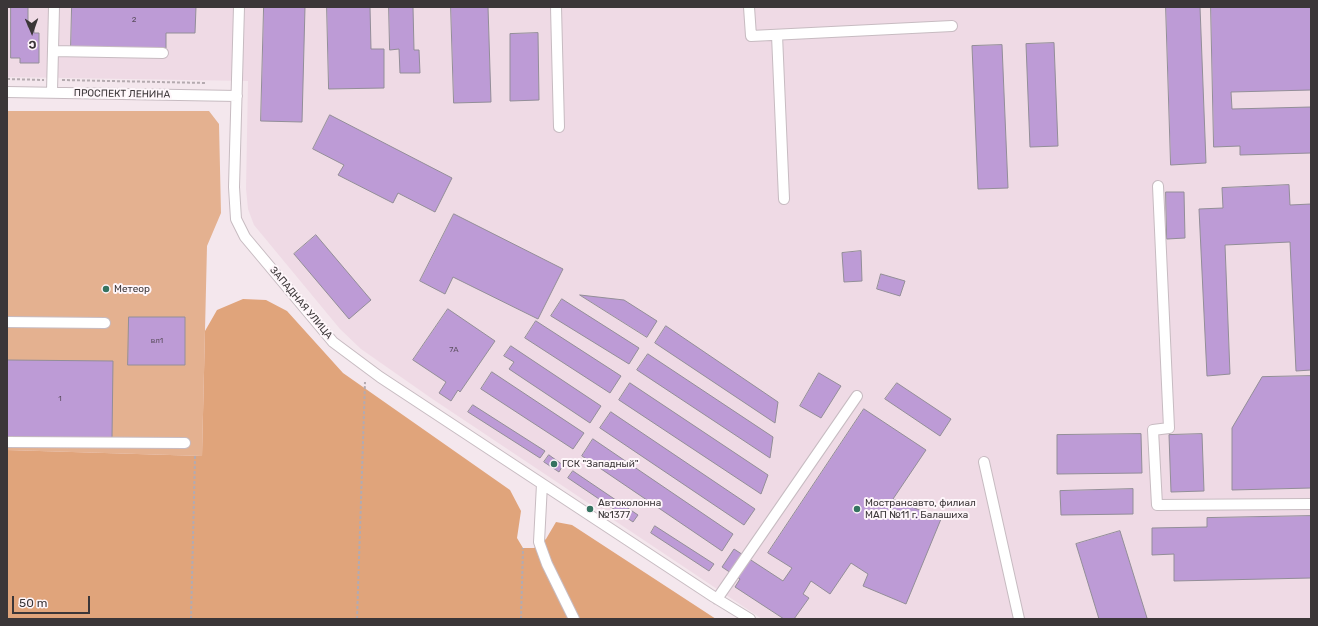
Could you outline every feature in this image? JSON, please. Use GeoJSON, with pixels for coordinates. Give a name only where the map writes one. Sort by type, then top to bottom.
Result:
{"type":"FeatureCollection","features":[{"type":"Feature","properties":{"kind":"street"},"geometry":{"type":"LineString","coordinates":[[52,92],[54,7]]}},
{"type":"Feature","properties":{"kind":"street","name":"ЗАПАДНАЯ УЛИЦА"},"geometry":{"type":"LineString","coordinates":[[239,7],[234,187],[236,219],[245,237],[333,342],[380,377],[717,599],[750,619]]}},
{"type":"Feature","properties":{"kind":"street"},"geometry":{"type":"LineString","coordinates":[[556,7],[559,126]]}},
{"type":"Feature","properties":{"kind":"street"},"geometry":{"type":"LineString","coordinates":[[749,7],[750,36],[952,26]]}},
{"type":"Feature","properties":{"kind":"street"},"geometry":{"type":"LineString","coordinates":[[776,35],[784,199]]}},
{"type":"Feature","properties":{"kind":"street"},"geometry":{"type":"LineString","coordinates":[[53,51],[163,54]]}},
{"type":"Feature","properties":{"kind":"street","name":"ПРОСПЕКТ ЛЕНИНА"},"geometry":{"type":"LineString","coordinates":[[7,92],[237,96]]}},
{"type":"Feature","properties":{"kind":"street"},"geometry":{"type":"LineString","coordinates":[[1158,186],[1169,428],[1153,430],[1156,505],[1311,504]]}},
{"type":"Feature","properties":{"kind":"street"},"geometry":{"type":"LineString","coordinates":[[7,322],[105,323]]}},
{"type":"Feature","properties":{"kind":"street"},"geometry":{"type":"LineString","coordinates":[[717,599],[857,396]]}},
{"type":"Feature","properties":{"kind":"street"},"geometry":{"type":"LineString","coordinates":[[7,442],[185,443]]}},
{"type":"Feature","properties":{"kind":"street"},"geometry":{"type":"LineString","coordinates":[[984,462],[1020,619]]}},
{"type":"Feature","properties":{"kind":"street"},"geometry":{"type":"LineString","coordinates":[[542,484],[539,542],[547,564],[574,619]]}},
{"type":"Feature","properties":{"kind":"path"},"geometry":{"type":"LineString","coordinates":[[7,79],[206,83]]}},
{"type":"Feature","properties":{"kind":"path"},"geometry":{"type":"LineString","coordinates":[[357,619],[365,382]]}},
{"type":"Feature","properties":{"kind":"path"},"geometry":{"type":"LineString","coordinates":[[191,619],[195,456]]}},
{"type":"Feature","properties":{"kind":"path"},"geometry":{"type":"LineString","coordinates":[[521,619],[523,548]]}},
{"type":"Feature","properties":{"kind":"shaded area"},"geometry":{"type":"Polygon","coordinates":[[[7,7],[1311,7],[1311,619],[762,619],[431,398],[361,349],[340,329],[254,225],[248,209],[246,189],[248,81],[7,77],[7,7]]]}},
{"type":"Feature","properties":{"kind":"shaded area","name":"Метеор"},"geometry":{"type":"Polygon","coordinates":[[[7,111],[209,111],[219,124],[221,213],[207,246],[202,456],[7,450],[7,111]]]}},
{"type":"Feature","properties":{"kind":"shaded area"},"geometry":{"type":"Polygon","coordinates":[[[243,299],[266,300],[287,311],[343,373],[510,490],[521,511],[517,538],[523,548],[534,548],[546,539],[556,522],[572,525],[716,619],[7,619],[7,450],[202,456],[205,331],[217,310],[243,299]]]}},
{"type":"Feature","properties":{"kind":"building"},"geometry":{"type":"Polygon","coordinates":[[[11,7],[28,7],[28,27],[34,27],[34,33],[39,33],[39,63],[20,63],[20,58],[11,58],[11,7]]]}},
{"type":"Feature","properties":{"kind":"building"},"geometry":{"type":"Polygon","coordinates":[[[72,7],[196,7],[195,33],[166,33],[166,48],[71,47],[72,7]]]}},
{"type":"Feature","properties":{"kind":"building"},"geometry":{"type":"Polygon","coordinates":[[[264,7],[305,7],[302,122],[261,121],[264,7]]]}},
{"type":"Feature","properties":{"kind":"building"},"geometry":{"type":"Polygon","coordinates":[[[327,7],[370,7],[371,49],[384,49],[384,88],[329,89],[327,7]]]}},
{"type":"Feature","properties":{"kind":"building"},"geometry":{"type":"Polygon","coordinates":[[[389,7],[413,7],[414,50],[419,50],[420,73],[400,73],[399,49],[390,50],[389,7]]]}},
{"type":"Feature","properties":{"kind":"building"},"geometry":{"type":"Polygon","coordinates":[[[451,7],[488,7],[491,102],[454,103],[451,7]]]}},
{"type":"Feature","properties":{"kind":"building"},"geometry":{"type":"Polygon","coordinates":[[[1166,7],[1200,7],[1206,163],[1171,165],[1166,7]]]}},
{"type":"Feature","properties":{"kind":"building"},"geometry":{"type":"Polygon","coordinates":[[[1211,7],[1311,7],[1311,90],[1231,92],[1232,109],[1311,107],[1311,153],[1240,155],[1240,146],[1214,147],[1211,7]]]}},
{"type":"Feature","properties":{"kind":"building"},"geometry":{"type":"Polygon","coordinates":[[[538,33],[539,100],[510,101],[510,34],[538,33]]]}},
{"type":"Feature","properties":{"kind":"building"},"geometry":{"type":"Polygon","coordinates":[[[1054,43],[1058,146],[1030,147],[1026,44],[1054,43]]]}},
{"type":"Feature","properties":{"kind":"building"},"geometry":{"type":"Polygon","coordinates":[[[1002,45],[1008,188],[978,189],[972,46],[1002,45]]]}},
{"type":"Feature","properties":{"kind":"building"},"geometry":{"type":"Polygon","coordinates":[[[330,115],[452,178],[435,212],[398,193],[393,203],[338,175],[344,165],[313,149],[330,115]]]}},
{"type":"Feature","properties":{"kind":"building"},"geometry":{"type":"Polygon","coordinates":[[[1289,185],[1290,205],[1311,204],[1311,370],[1296,371],[1290,242],[1225,245],[1230,374],[1207,376],[1199,209],[1223,208],[1222,188],[1289,185]]]}},
{"type":"Feature","properties":{"kind":"building"},"geometry":{"type":"Polygon","coordinates":[[[1166,192],[1184,192],[1185,238],[1167,239],[1166,192]]]}},
{"type":"Feature","properties":{"kind":"building"},"geometry":{"type":"Polygon","coordinates":[[[454,214],[563,269],[538,319],[453,277],[445,294],[420,281],[454,214]]]}},
{"type":"Feature","properties":{"kind":"building"},"geometry":{"type":"Polygon","coordinates":[[[316,235],[371,300],[349,319],[294,254],[316,235]]]}},
{"type":"Feature","properties":{"kind":"building"},"geometry":{"type":"Polygon","coordinates":[[[861,251],[862,281],[844,282],[842,253],[861,251]]]}},
{"type":"Feature","properties":{"kind":"building"},"geometry":{"type":"Polygon","coordinates":[[[881,274],[905,281],[900,296],[877,289],[881,274]]]}},
{"type":"Feature","properties":{"kind":"building"},"geometry":{"type":"Polygon","coordinates":[[[580,295],[624,300],[657,321],[647,337],[580,295]]]}},
{"type":"Feature","properties":{"kind":"building"},"geometry":{"type":"Polygon","coordinates":[[[562,299],[639,348],[629,364],[551,316],[562,299]]]}},
{"type":"Feature","properties":{"kind":"building"},"geometry":{"type":"Polygon","coordinates":[[[448,309],[495,341],[460,392],[458,390],[451,401],[439,393],[446,382],[413,360],[448,309]]]}},
{"type":"Feature","properties":{"kind":"building"},"geometry":{"type":"Polygon","coordinates":[[[129,317],[185,317],[185,365],[128,365],[129,317]]]}},
{"type":"Feature","properties":{"kind":"building"},"geometry":{"type":"Polygon","coordinates":[[[536,321],[621,376],[610,393],[525,338],[536,321]]]}},
{"type":"Feature","properties":{"kind":"building"},"geometry":{"type":"Polygon","coordinates":[[[666,326],[778,402],[775,423],[655,343],[666,326]]]}},
{"type":"Feature","properties":{"kind":"building"},"geometry":{"type":"Polygon","coordinates":[[[511,346],[601,406],[590,423],[509,369],[514,362],[504,356],[511,346]]]}},
{"type":"Feature","properties":{"kind":"building"},"geometry":{"type":"Polygon","coordinates":[[[648,354],[773,437],[770,458],[637,370],[648,354]]]}},
{"type":"Feature","properties":{"kind":"building"},"geometry":{"type":"Polygon","coordinates":[[[7,360],[113,361],[112,438],[7,437],[7,360]]]}},
{"type":"Feature","properties":{"kind":"building"},"geometry":{"type":"Polygon","coordinates":[[[492,372],[584,433],[573,449],[481,389],[492,372]]]}},
{"type":"Feature","properties":{"kind":"building"},"geometry":{"type":"Polygon","coordinates":[[[819,373],[841,386],[821,418],[800,406],[819,373]]]}},
{"type":"Feature","properties":{"kind":"building"},"geometry":{"type":"Polygon","coordinates":[[[1311,376],[1311,488],[1232,490],[1232,428],[1262,377],[1311,376]]]}},
{"type":"Feature","properties":{"kind":"building"},"geometry":{"type":"Polygon","coordinates":[[[630,383],[768,475],[761,494],[619,400],[630,383]]]}},
{"type":"Feature","properties":{"kind":"building"},"geometry":{"type":"Polygon","coordinates":[[[897,383],[951,419],[940,436],[885,399],[897,383]]]}},
{"type":"Feature","properties":{"kind":"building"},"geometry":{"type":"Polygon","coordinates":[[[473,405],[545,451],[540,458],[468,412],[473,405]]]}},
{"type":"Feature","properties":{"kind":"building","name":"Мострансавто, филиал МАП №11 г. Балашиха"},"geometry":{"type":"Polygon","coordinates":[[[864,409],[926,450],[893,499],[941,519],[906,604],[863,586],[868,574],[851,563],[830,594],[811,581],[803,594],[809,598],[794,619],[784,619],[735,587],[740,579],[722,567],[734,549],[783,581],[792,568],[768,553],[864,409]]]}},
{"type":"Feature","properties":{"kind":"building"},"geometry":{"type":"Polygon","coordinates":[[[611,412],[755,509],[744,525],[600,428],[611,412]]]}},
{"type":"Feature","properties":{"kind":"building"},"geometry":{"type":"Polygon","coordinates":[[[1141,434],[1142,473],[1057,474],[1057,435],[1141,434]]]}},
{"type":"Feature","properties":{"kind":"building"},"geometry":{"type":"Polygon","coordinates":[[[1202,434],[1204,491],[1171,492],[1169,435],[1202,434]]]}},
{"type":"Feature","properties":{"kind":"building"},"geometry":{"type":"Polygon","coordinates":[[[593,439],[733,534],[722,551],[582,456],[593,439]]]}},
{"type":"Feature","properties":{"kind":"building","name":"ГСК \"Западный\""},"geometry":{"type":"Polygon","coordinates":[[[549,455],[563,465],[559,472],[544,462],[549,455]]]}},
{"type":"Feature","properties":{"kind":"building"},"geometry":{"type":"Polygon","coordinates":[[[573,471],[638,515],[633,522],[568,478],[573,471]]]}},
{"type":"Feature","properties":{"kind":"building"},"geometry":{"type":"Polygon","coordinates":[[[1133,489],[1133,514],[1061,515],[1060,491],[1133,489]]]}},
{"type":"Feature","properties":{"kind":"building"},"geometry":{"type":"Polygon","coordinates":[[[1311,516],[1311,578],[1174,581],[1174,554],[1152,555],[1152,528],[1207,527],[1207,518],[1311,516]]]}},
{"type":"Feature","properties":{"kind":"building"},"geometry":{"type":"Polygon","coordinates":[[[655,526],[714,564],[709,571],[651,533],[655,526]]]}},
{"type":"Feature","properties":{"kind":"building"},"geometry":{"type":"Polygon","coordinates":[[[1120,531],[1147,618],[1144,619],[1099,619],[1076,544],[1120,531]]]}},
{"type":"Feature","properties":{"kind":"place","name":"Метеор"},"geometry":{"type":"Point","coordinates":[106,289]}},
{"type":"Feature","properties":{"kind":"place","name":"ГСК \"Западный\""},"geometry":{"type":"Point","coordinates":[554,464]}},
{"type":"Feature","properties":{"kind":"place","name":"Автоколонна №1377"},"geometry":{"type":"Point","coordinates":[590,509]}},
{"type":"Feature","properties":{"kind":"place","name":"Мострансавто, филиал МАП №11 г. Балашиха"},"geometry":{"type":"Point","coordinates":[857,509]}}]}
